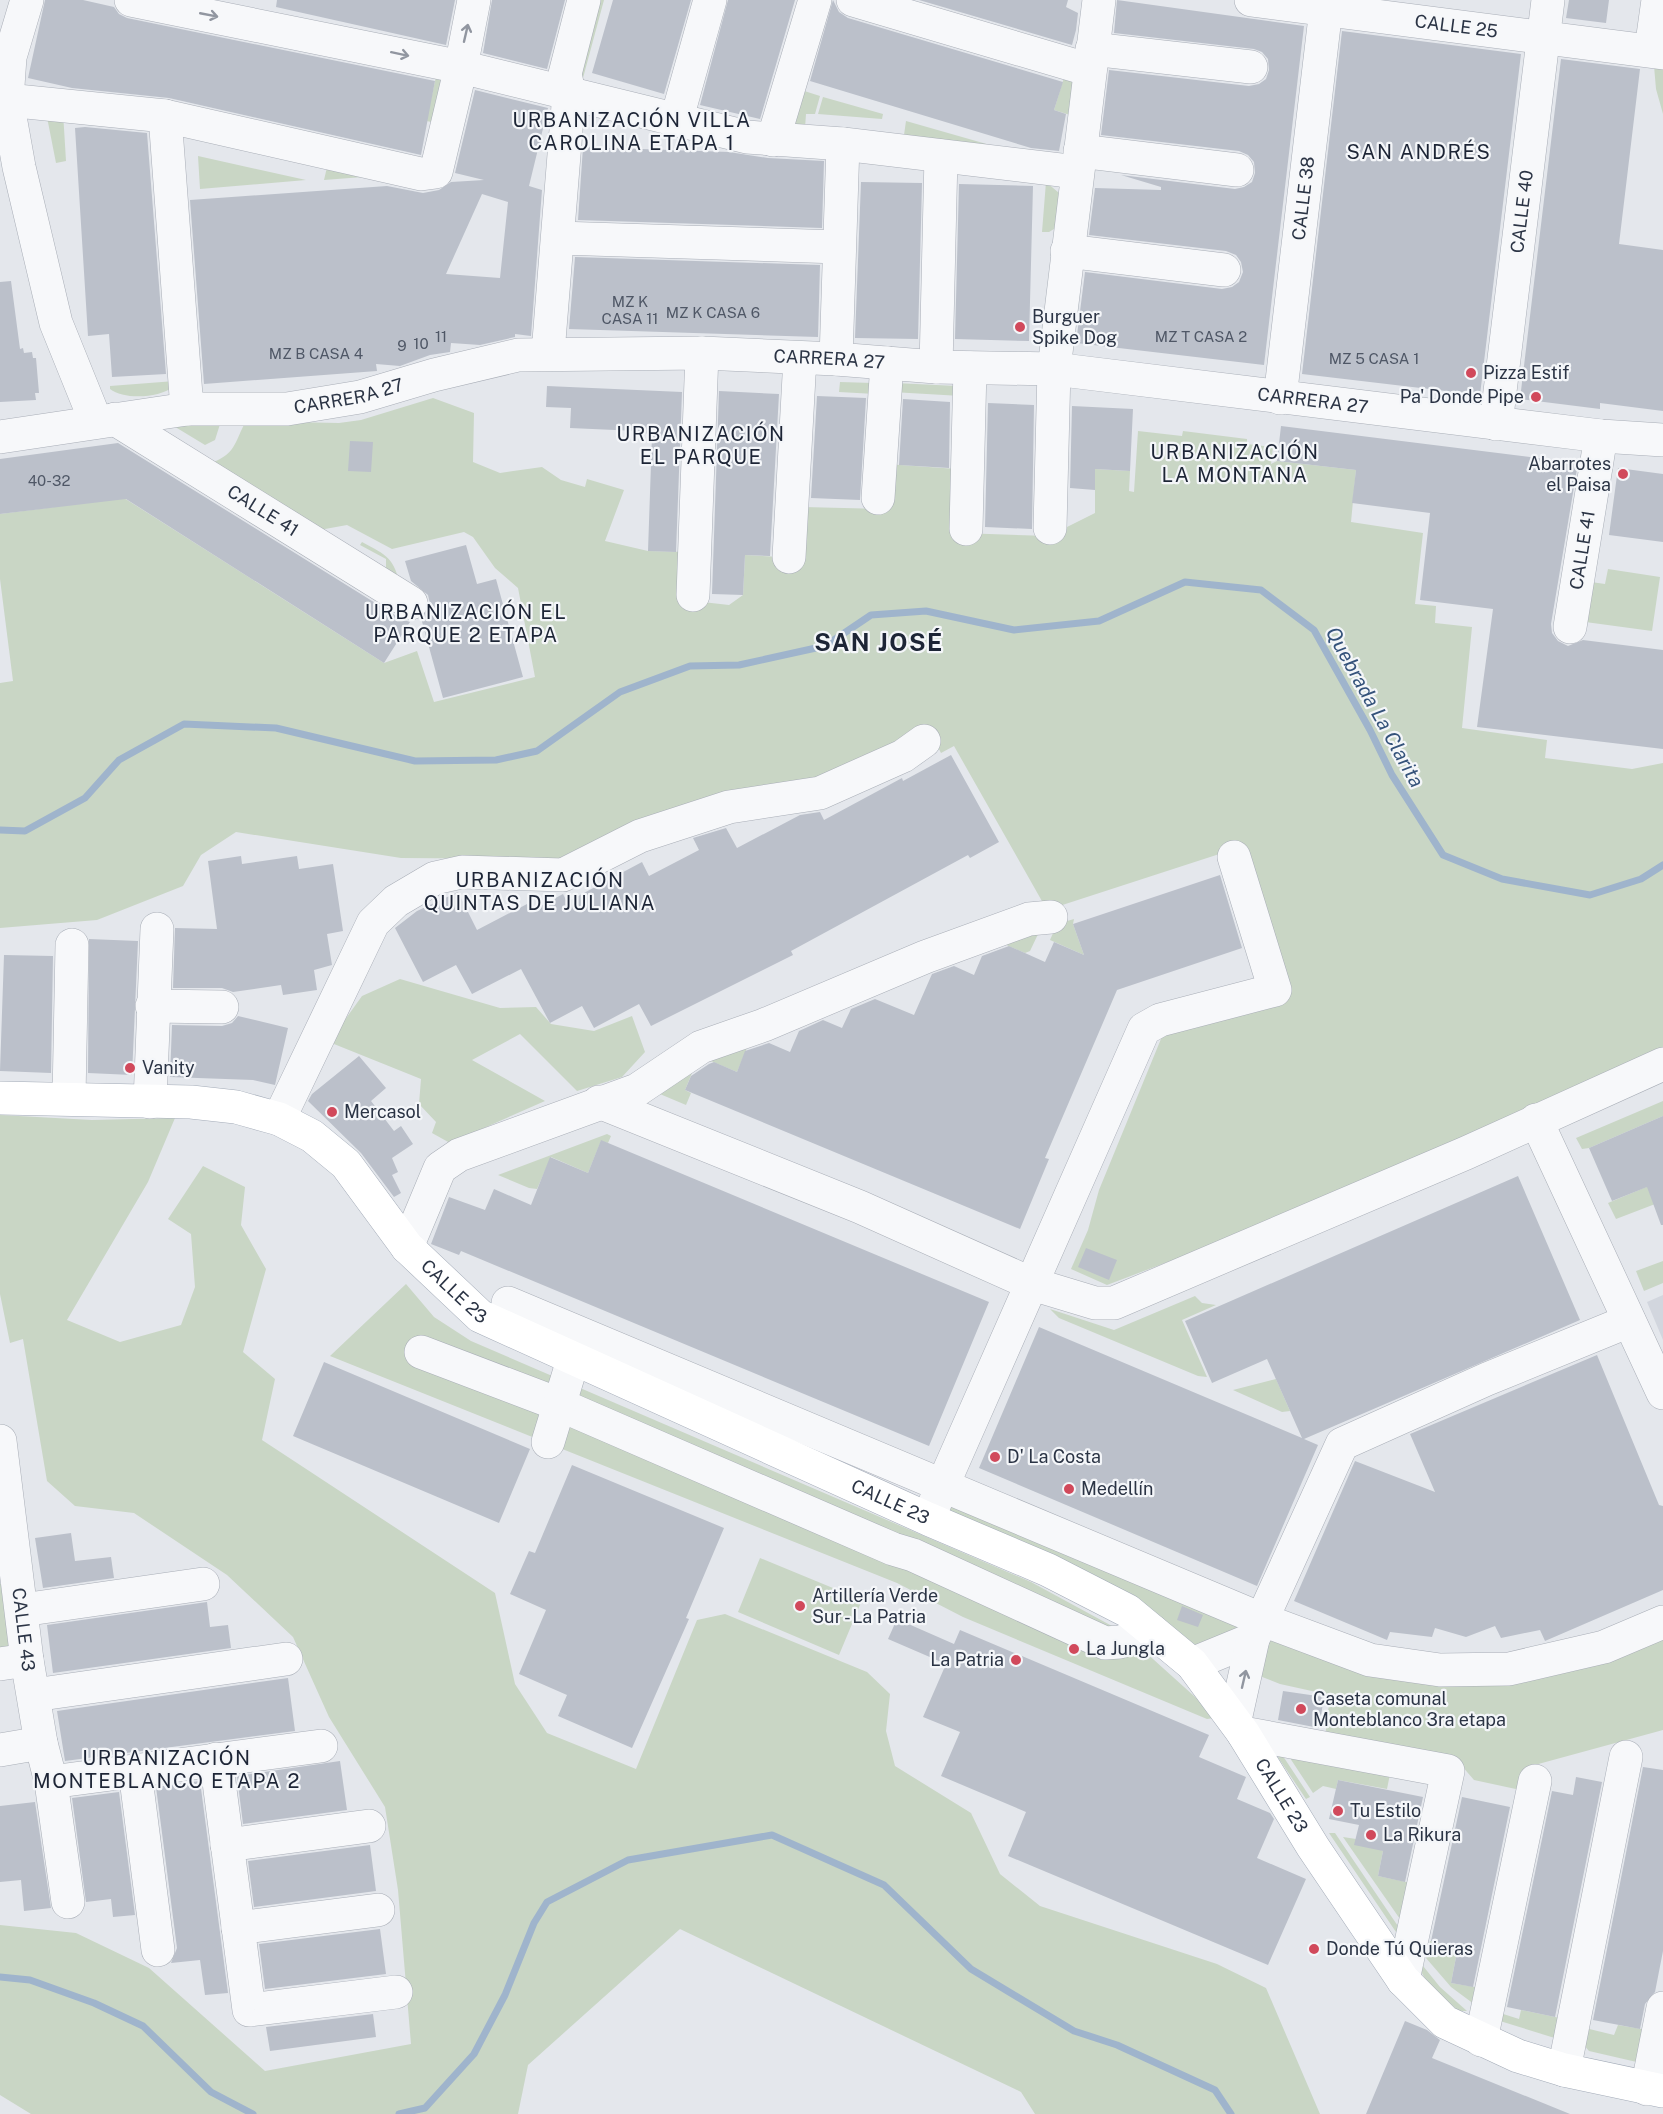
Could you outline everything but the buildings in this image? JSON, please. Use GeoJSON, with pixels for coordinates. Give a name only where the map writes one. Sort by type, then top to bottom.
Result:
{"type":"FeatureCollection","features":[{"type":"Feature","properties":{"kind":"main road","name":"CALLE 23"},"geometry":{"type":"LineString","coordinates":[[0,1098],[191,1102],[236,1107],[279,1119],[312,1137],[346,1164],[406,1247],[480,1316],[928,1519],[1048,1570],[1128,1611],[1192,1664],[1239,1726],[1313,1847],[1403,1980],[1445,2022],[1518,2056],[1564,2070],[1655,2090]]}},
{"type":"Feature","properties":{"kind":"street"},"geometry":{"type":"LineString","coordinates":[[27,0],[10,57],[7,100],[19,167],[56,323],[105,421]]}},
{"type":"Feature","properties":{"kind":"street"},"geometry":{"type":"LineString","coordinates":[[131,0],[461,67],[677,118],[747,137],[843,144],[941,156],[1237,170]]}},
{"type":"Feature","properties":{"kind":"street"},"geometry":{"type":"LineString","coordinates":[[7,100],[165,116],[421,174],[436,172],[474,0]]}},
{"type":"Feature","properties":{"kind":"street"},"geometry":{"type":"LineString","coordinates":[[548,353],[569,93],[565,74],[584,0]]}},
{"type":"Feature","properties":{"kind":"street"},"geometry":{"type":"LineString","coordinates":[[677,118],[710,0]]}},
{"type":"Feature","properties":{"kind":"street"},"geometry":{"type":"LineString","coordinates":[[773,140],[815,0]]}},
{"type":"Feature","properties":{"kind":"street"},"geometry":{"type":"LineString","coordinates":[[853,0],[1091,60],[1251,67]]}},
{"type":"Feature","properties":{"kind":"street"},"geometry":{"type":"LineString","coordinates":[[1050,528],[1054,369],[1099,0]]}},
{"type":"Feature","properties":{"kind":"street","name":"CALLE 25"},"geometry":{"type":"LineString","coordinates":[[1251,0],[1326,4],[1657,51]]}},
{"type":"Feature","properties":{"kind":"street","name":"CALLE 40"},"geometry":{"type":"LineString","coordinates":[[1496,424],[1548,0]]}},
{"type":"Feature","properties":{"kind":"street"},"geometry":{"type":"LineString","coordinates":[[1657,51],[1659,0]]}},
{"type":"Feature","properties":{"kind":"street","name":"CALLE 38"},"geometry":{"type":"LineString","coordinates":[[1280,398],[1326,4]]}},
{"type":"Feature","properties":{"kind":"street"},"geometry":{"type":"LineString","coordinates":[[165,116],[187,409]]}},
{"type":"Feature","properties":{"kind":"street"},"geometry":{"type":"LineString","coordinates":[[836,359],[843,144]]}},
{"type":"Feature","properties":{"kind":"street"},"geometry":{"type":"LineString","coordinates":[[936,367],[941,156]]}},
{"type":"Feature","properties":{"kind":"street"},"geometry":{"type":"LineString","coordinates":[[558,238],[839,248]]}},
{"type":"Feature","properties":{"kind":"street"},"geometry":{"type":"LineString","coordinates":[[1067,251],[1224,270]]}},
{"type":"Feature","properties":{"kind":"street"},"geometry":{"type":"LineString","coordinates":[[693,595],[702,353]]}},
{"type":"Feature","properties":{"kind":"street","name":"CARRERA 27"},"geometry":{"type":"LineString","coordinates":[[0,438],[187,409],[287,408],[360,397],[518,355],[702,353],[836,359],[936,367],[1054,369],[1496,424],[1601,436],[1663,440]]}},
{"type":"Feature","properties":{"kind":"street"},"geometry":{"type":"LineString","coordinates":[[789,557],[800,358]]}},
{"type":"Feature","properties":{"kind":"street"},"geometry":{"type":"LineString","coordinates":[[878,498],[887,363]]}},
{"type":"Feature","properties":{"kind":"street"},"geometry":{"type":"LineString","coordinates":[[966,529],[970,368]]}},
{"type":"Feature","properties":{"kind":"street","name":"CALLE 41"},"geometry":{"type":"LineString","coordinates":[[105,421],[411,603]]}},
{"type":"Feature","properties":{"kind":"street","name":"CALLE 41"},"geometry":{"type":"LineString","coordinates":[[1570,627],[1601,436]]}},
{"type":"Feature","properties":{"kind":"street"},"geometry":{"type":"LineString","coordinates":[[279,1119],[374,923],[396,902],[435,878],[462,872],[563,875],[640,836],[729,807],[820,793],[903,756],[924,741]]}},
{"type":"Feature","properties":{"kind":"street"},"geometry":{"type":"LineString","coordinates":[[928,1519],[1144,1029],[1160,1020],[1275,990],[1234,857]]}},
{"type":"Feature","properties":{"kind":"street"},"geometry":{"type":"LineString","coordinates":[[406,1247],[440,1168],[459,1155],[637,1090],[701,1047],[764,1025],[946,950],[1029,919],[1051,916]]}},
{"type":"Feature","properties":{"kind":"street"},"geometry":{"type":"LineString","coordinates":[[150,1102],[152,1006],[157,929]]}},
{"type":"Feature","properties":{"kind":"street"},"geometry":{"type":"LineString","coordinates":[[69,1098],[72,945]]}},
{"type":"Feature","properties":{"kind":"street"},"geometry":{"type":"LineString","coordinates":[[152,1006],[222,1007]]}},
{"type":"Feature","properties":{"kind":"street"},"geometry":{"type":"LineString","coordinates":[[599,1102],[860,1207],[1032,1284],[1095,1302],[1114,1304],[1466,1153],[1663,1064]]}},
{"type":"Feature","properties":{"kind":"street"},"geometry":{"type":"LineString","coordinates":[[1536,1120],[1663,1394]]}},
{"type":"Feature","properties":{"kind":"street"},"geometry":{"type":"LineString","coordinates":[[508,1303],[943,1485],[1258,1629],[1370,1660],[1440,1670],[1509,1669],[1604,1647],[1663,1622]]}},
{"type":"Feature","properties":{"kind":"street"},"geometry":{"type":"LineString","coordinates":[[1403,1980],[1448,1771],[1239,1726],[1258,1629],[1342,1444],[1487,1379],[1629,1321]]}},
{"type":"Feature","properties":{"kind":"street"},"geometry":{"type":"LineString","coordinates":[[421,1352],[558,1404],[893,1549],[913,1555],[1106,1643],[1120,1642],[1152,1631]]}},
{"type":"Feature","properties":{"kind":"street"},"geometry":{"type":"LineString","coordinates":[[548,1442],[573,1360]]}},
{"type":"Feature","properties":{"kind":"street","name":"CALLE 43"},"geometry":{"type":"LineString","coordinates":[[0,1441],[8,1575],[22,1610],[14,1662],[34,1695],[41,1743],[51,1782],[68,1902]]}},
{"type":"Feature","properties":{"kind":"street"},"geometry":{"type":"LineString","coordinates":[[22,1610],[203,1584]]}},
{"type":"Feature","properties":{"kind":"street"},"geometry":{"type":"LineString","coordinates":[[1192,1664],[1258,1629]]}},
{"type":"Feature","properties":{"kind":"street"},"geometry":{"type":"LineString","coordinates":[[34,1695],[286,1659]]}},
{"type":"Feature","properties":{"kind":"street"},"geometry":{"type":"LineString","coordinates":[[0,1749],[41,1743]]}},
{"type":"Feature","properties":{"kind":"street"},"geometry":{"type":"LineString","coordinates":[[51,1782],[321,1746]]}},
{"type":"Feature","properties":{"kind":"street"},"geometry":{"type":"LineString","coordinates":[[1564,2070],[1626,1758]]}},
{"type":"Feature","properties":{"kind":"street"},"geometry":{"type":"LineString","coordinates":[[216,1760],[249,2010],[396,1992]]}},
{"type":"Feature","properties":{"kind":"street"},"geometry":{"type":"LineString","coordinates":[[135,1771],[158,1950]]}},
{"type":"Feature","properties":{"kind":"street"},"geometry":{"type":"LineString","coordinates":[[1481,2040],[1535,1781]]}},
{"type":"Feature","properties":{"kind":"street"},"geometry":{"type":"LineString","coordinates":[[227,1845],[369,1826]]}},
{"type":"Feature","properties":{"kind":"street"},"geometry":{"type":"LineString","coordinates":[[238,1928],[378,1910]]}},
{"type":"Feature","properties":{"kind":"street"},"geometry":{"type":"LineString","coordinates":[[1655,2090],[1663,2008]]}},
{"type":"Feature","properties":{"kind":"shaded area"},"geometry":{"type":"Polygon","coordinates":[[[1663,1295],[1663,1340],[1647,1302],[1663,1295]]]}},
{"type":"Feature","properties":{"kind":"green space"},"geometry":{"type":"Polygon","coordinates":[[[590,0],[604,0],[583,78],[578,77],[590,0]]]}},
{"type":"Feature","properties":{"kind":"green space"},"geometry":{"type":"Polygon","coordinates":[[[1654,66],[1663,68],[1663,114],[1656,89],[1654,66]]]}},
{"type":"Feature","properties":{"kind":"green space"},"geometry":{"type":"Polygon","coordinates":[[[1066,71],[1073,83],[1070,115],[1054,110],[1066,71]]]}},
{"type":"Feature","properties":{"kind":"green space"},"geometry":{"type":"Polygon","coordinates":[[[436,77],[443,80],[432,122],[426,121],[436,77]]]}},
{"type":"Feature","properties":{"kind":"green space"},"geometry":{"type":"Polygon","coordinates":[[[795,88],[820,96],[815,114],[806,114],[805,128],[790,129],[795,88]]]}},
{"type":"Feature","properties":{"kind":"green space"},"geometry":{"type":"Polygon","coordinates":[[[823,97],[883,114],[882,119],[818,114],[823,97]]]}},
{"type":"Feature","properties":{"kind":"green space"},"geometry":{"type":"Polygon","coordinates":[[[46,112],[63,112],[66,161],[56,163],[46,112]]]}},
{"type":"Feature","properties":{"kind":"green space"},"geometry":{"type":"Polygon","coordinates":[[[906,121],[990,145],[988,151],[904,135],[906,121]]]}},
{"type":"Feature","properties":{"kind":"green space"},"geometry":{"type":"Polygon","coordinates":[[[198,156],[306,180],[200,189],[198,156]]]}},
{"type":"Feature","properties":{"kind":"green space"},"geometry":{"type":"Polygon","coordinates":[[[328,163],[376,176],[324,180],[328,163]]]}},
{"type":"Feature","properties":{"kind":"green space"},"geometry":{"type":"Polygon","coordinates":[[[1046,182],[1059,193],[1059,226],[1049,232],[1042,232],[1046,182]]]}},
{"type":"Feature","properties":{"kind":"green space"},"geometry":{"type":"Polygon","coordinates":[[[175,381],[173,387],[167,391],[151,395],[124,395],[110,389],[110,386],[175,381]]]}},
{"type":"Feature","properties":{"kind":"green space"},"geometry":{"type":"Polygon","coordinates":[[[840,382],[873,383],[875,394],[839,392],[840,382]]]}},
{"type":"Feature","properties":{"kind":"green space"},"geometry":{"type":"Polygon","coordinates":[[[895,383],[957,386],[961,396],[892,392],[895,383]]]}},
{"type":"Feature","properties":{"kind":"green space"},"geometry":{"type":"Polygon","coordinates":[[[433,398],[474,413],[473,462],[500,473],[542,467],[561,480],[585,487],[587,479],[624,490],[605,541],[648,551],[687,552],[685,600],[729,605],[743,595],[745,555],[780,557],[804,507],[883,509],[886,464],[957,469],[960,533],[1049,536],[1095,513],[1095,469],[1130,471],[1129,491],[1134,492],[1138,431],[1182,436],[1183,431],[1247,439],[1247,444],[1273,447],[1271,464],[1277,461],[1356,470],[1351,522],[1423,533],[1415,604],[1436,606],[1435,623],[1472,627],[1462,728],[1547,740],[1545,758],[1632,769],[1663,763],[1663,1050],[1215,1244],[1107,1285],[1071,1269],[1088,1230],[1099,1190],[1163,1034],[1283,999],[1244,846],[1047,910],[954,746],[941,753],[929,730],[818,782],[563,859],[401,858],[236,832],[201,855],[183,886],[97,920],[0,928],[0,683],[13,681],[0,579],[0,514],[124,498],[384,663],[417,651],[434,702],[535,677],[518,588],[495,568],[473,537],[464,532],[392,549],[347,525],[314,531],[208,464],[224,457],[229,452],[246,421],[339,423],[361,420],[433,398]]]}},
{"type":"Feature","properties":{"kind":"green space"},"geometry":{"type":"Polygon","coordinates":[[[221,421],[215,440],[205,445],[172,425],[221,421]]]}},
{"type":"Feature","properties":{"kind":"green space"},"geometry":{"type":"Polygon","coordinates":[[[362,542],[388,558],[395,569],[401,587],[386,577],[386,559],[360,545],[362,542]]]}},
{"type":"Feature","properties":{"kind":"green space"},"geometry":{"type":"Polygon","coordinates":[[[1608,569],[1660,577],[1652,631],[1578,621],[1584,581],[1605,584],[1608,569]]]}},
{"type":"Feature","properties":{"kind":"green space"},"geometry":{"type":"Polygon","coordinates":[[[1074,919],[1073,924],[1084,955],[1050,940],[1057,924],[1074,919]]]}},
{"type":"Feature","properties":{"kind":"green space"},"geometry":{"type":"Polygon","coordinates":[[[1040,930],[1030,951],[1025,953],[990,938],[1040,930]]]}},
{"type":"Feature","properties":{"kind":"green space"},"geometry":{"type":"Polygon","coordinates":[[[400,979],[500,1008],[536,1007],[551,1024],[594,1031],[632,1016],[645,1052],[622,1077],[577,1091],[520,1034],[472,1060],[545,1101],[450,1143],[432,1133],[436,1122],[419,1104],[421,1079],[329,1042],[362,996],[400,979]]]}},
{"type":"Feature","properties":{"kind":"green space"},"geometry":{"type":"Polygon","coordinates":[[[752,1036],[737,1072],[699,1056],[752,1036]]]}},
{"type":"Feature","properties":{"kind":"green space"},"geometry":{"type":"Polygon","coordinates":[[[699,1056],[685,1090],[691,1093],[686,1105],[648,1089],[699,1056]]]}},
{"type":"Feature","properties":{"kind":"green space"},"geometry":{"type":"Polygon","coordinates":[[[1663,1101],[1663,1116],[1589,1148],[1582,1149],[1576,1138],[1663,1101]]]}},
{"type":"Feature","properties":{"kind":"green space"},"geometry":{"type":"Polygon","coordinates":[[[0,1115],[92,1120],[175,1118],[148,1182],[67,1320],[120,1342],[181,1325],[195,1287],[191,1234],[168,1219],[203,1166],[245,1187],[241,1225],[266,1269],[243,1352],[275,1379],[262,1440],[495,1593],[515,1684],[547,1733],[636,1769],[697,1620],[725,1614],[867,1672],[890,1694],[886,1731],[895,1766],[971,1813],[1000,1874],[1040,1906],[1217,1964],[1266,1988],[1320,2114],[1035,2114],[1021,2092],[680,1929],[528,2065],[518,2114],[31,2114],[0,2095],[0,1925],[76,1933],[149,1968],[265,2071],[411,2044],[398,1890],[385,1807],[329,1717],[293,1637],[227,1575],[134,1513],[75,1506],[47,1481],[23,1339],[10,1343],[0,1294],[0,1115]]]}},
{"type":"Feature","properties":{"kind":"green space"},"geometry":{"type":"Polygon","coordinates":[[[607,1134],[611,1136],[608,1143],[601,1141],[588,1173],[551,1157],[537,1189],[498,1175],[607,1134]]]}},
{"type":"Feature","properties":{"kind":"green space"},"geometry":{"type":"Polygon","coordinates":[[[1663,1180],[1663,1201],[1616,1219],[1608,1203],[1663,1180]]]}},
{"type":"Feature","properties":{"kind":"green space"},"geometry":{"type":"Polygon","coordinates":[[[1663,1261],[1663,1283],[1644,1291],[1636,1271],[1663,1261]]]}},
{"type":"Feature","properties":{"kind":"green space"},"geometry":{"type":"Polygon","coordinates":[[[406,1284],[434,1317],[471,1341],[1031,1582],[1123,1632],[1214,1714],[1214,1718],[1207,1719],[963,1617],[897,1583],[330,1356],[406,1284]]]}},
{"type":"Feature","properties":{"kind":"green space"},"geometry":{"type":"Polygon","coordinates":[[[1195,1296],[1202,1303],[1216,1305],[1182,1320],[1207,1377],[1198,1376],[1059,1318],[1050,1309],[1114,1330],[1195,1296]]]}},
{"type":"Feature","properties":{"kind":"green space"},"geometry":{"type":"Polygon","coordinates":[[[1276,1379],[1290,1411],[1282,1412],[1233,1390],[1276,1379]]]}},
{"type":"Feature","properties":{"kind":"green space"},"geometry":{"type":"Polygon","coordinates":[[[950,1498],[1237,1623],[1238,1629],[1203,1651],[945,1509],[950,1498]]]}},
{"type":"Feature","properties":{"kind":"green space","name":"Artillería Verde Sur - La Patria"},"geometry":{"type":"Polygon","coordinates":[[[760,1558],[862,1600],[839,1655],[738,1612],[760,1558]]]}},
{"type":"Feature","properties":{"kind":"green space"},"geometry":{"type":"Polygon","coordinates":[[[7,1583],[18,1648],[0,1655],[0,1584],[7,1583]]]}},
{"type":"Feature","properties":{"kind":"green space"},"geometry":{"type":"Polygon","coordinates":[[[1663,1633],[1663,1730],[1531,1766],[1525,1791],[1474,1780],[1455,1758],[1325,1737],[1330,1695],[1280,1684],[1257,1675],[1269,1637],[1442,1681],[1663,1633]]]}},
{"type":"Feature","properties":{"kind":"green space"},"geometry":{"type":"Polygon","coordinates":[[[1269,1744],[1275,1744],[1310,1797],[1306,1799],[1269,1744]]]}},
{"type":"Feature","properties":{"kind":"green space"},"geometry":{"type":"Polygon","coordinates":[[[1284,1749],[1392,1764],[1387,1789],[1338,1780],[1336,1789],[1323,1786],[1313,1793],[1284,1749]]]}},
{"type":"Feature","properties":{"kind":"green space"},"geometry":{"type":"Polygon","coordinates":[[[1329,1833],[1335,1833],[1406,1938],[1398,1935],[1329,1833]]]}},
{"type":"Feature","properties":{"kind":"green space"},"geometry":{"type":"Polygon","coordinates":[[[1343,1837],[1356,1839],[1383,1851],[1378,1876],[1411,1883],[1409,1932],[1343,1837]]]}},
{"type":"Feature","properties":{"kind":"green space"},"geometry":{"type":"Polygon","coordinates":[[[1430,1941],[1458,1947],[1451,1983],[1481,1988],[1478,2007],[1451,1987],[1426,1958],[1430,1941]]]}},
{"type":"Feature","properties":{"kind":"green space"},"geometry":{"type":"Polygon","coordinates":[[[1419,1961],[1440,1987],[1467,2011],[1459,2011],[1434,1989],[1423,1976],[1419,1961]]]}},
{"type":"Feature","properties":{"kind":"green space"},"geometry":{"type":"Polygon","coordinates":[[[1521,2010],[1560,2018],[1561,2040],[1500,2021],[1500,2013],[1519,2019],[1521,2010]]]}},
{"type":"Feature","properties":{"kind":"green space"},"geometry":{"type":"Polygon","coordinates":[[[1618,2025],[1647,2030],[1641,2063],[1589,2051],[1583,2044],[1581,2027],[1614,2035],[1618,2025]]]}},
{"type":"Feature","properties":{"kind":"waterway","name":"Quebrada La Clarita"},"geometry":{"type":"LineString","coordinates":[[0,830],[25,831],[85,798],[119,760],[184,724],[276,728],[415,761],[496,760],[537,751],[620,692],[690,666],[739,665],[825,646],[871,615],[926,611],[1014,630],[1099,621],[1185,582],[1261,590],[1314,630],[1370,730],[1392,775],[1443,855],[1502,879],[1590,895],[1641,879],[1663,865]]}},
{"type":"Feature","properties":{"kind":"waterway"},"geometry":{"type":"LineString","coordinates":[[399,2114],[425,2108],[474,2054],[505,1995],[534,1923],[547,1902],[628,1860],[772,1835],[884,1885],[971,1969],[1074,2031],[1117,2045],[1215,2090],[1231,2114]]}},
{"type":"Feature","properties":{"kind":"waterway"},"geometry":{"type":"LineString","coordinates":[[0,1977],[30,1980],[94,2003],[143,2026],[211,2092],[253,2114]]}},
{"type":"Feature","properties":{"kind":"place","name":"Burguer Spike Dog"},"geometry":{"type":"Point","coordinates":[1020,327]}},
{"type":"Feature","properties":{"kind":"place","name":"Pizza Estif"},"geometry":{"type":"Point","coordinates":[1471,373]}},
{"type":"Feature","properties":{"kind":"place","name":"Pa' Donde Pipe"},"geometry":{"type":"Point","coordinates":[1536,397]}},
{"type":"Feature","properties":{"kind":"place","name":"Abarrotes el Paisa"},"geometry":{"type":"Point","coordinates":[1623,474]}},
{"type":"Feature","properties":{"kind":"place","name":"Vanity"},"geometry":{"type":"Point","coordinates":[130,1068]}},
{"type":"Feature","properties":{"kind":"place","name":"Mercasol"},"geometry":{"type":"Point","coordinates":[332,1112]}},
{"type":"Feature","properties":{"kind":"place","name":"D' La Costa"},"geometry":{"type":"Point","coordinates":[995,1457]}},
{"type":"Feature","properties":{"kind":"place","name":"Medellín"},"geometry":{"type":"Point","coordinates":[1069,1489]}},
{"type":"Feature","properties":{"kind":"place","name":"Artillería Verde Sur - La Patria"},"geometry":{"type":"Point","coordinates":[800,1606]}},
{"type":"Feature","properties":{"kind":"place","name":"La Jungla"},"geometry":{"type":"Point","coordinates":[1074,1649]}},
{"type":"Feature","properties":{"kind":"place","name":"La Patria"},"geometry":{"type":"Point","coordinates":[1016,1660]}},
{"type":"Feature","properties":{"kind":"place","name":"Caseta comunal Monteblanco 3ra etapa"},"geometry":{"type":"Point","coordinates":[1301,1709]}},
{"type":"Feature","properties":{"kind":"place","name":"Tu Estilo"},"geometry":{"type":"Point","coordinates":[1338,1811]}},
{"type":"Feature","properties":{"kind":"place","name":"La Rikura"},"geometry":{"type":"Point","coordinates":[1371,1835]}},
{"type":"Feature","properties":{"kind":"place","name":"Donde Tú Quieras"},"geometry":{"type":"Point","coordinates":[1314,1949]}},
{"type":"Feature","properties":{"kind":"district","name":"URBANIZACIÓN VILLA CAROLINA ETAPA 1"},"geometry":{"type":"Point","coordinates":[632,132]}},
{"type":"Feature","properties":{"kind":"district","name":"SAN ANDRÉS"},"geometry":{"type":"Point","coordinates":[1419,152]}},
{"type":"Feature","properties":{"kind":"district","name":"URBANIZACIÓN EL PARQUE"},"geometry":{"type":"Point","coordinates":[701,446]}},
{"type":"Feature","properties":{"kind":"district","name":"URBANIZACIÓN LA MONTANA"},"geometry":{"type":"Point","coordinates":[1235,464]}},
{"type":"Feature","properties":{"kind":"district","name":"URBANIZACIÓN EL PARQUE 2 ETAPA"},"geometry":{"type":"Point","coordinates":[466,624]}},
{"type":"Feature","properties":{"kind":"district","name":"SAN JOSÉ"},"geometry":{"type":"Point","coordinates":[879,643]}},
{"type":"Feature","properties":{"kind":"district","name":"URBANIZACIÓN QUINTAS DE JULIANA"},"geometry":{"type":"Point","coordinates":[540,892]}},
{"type":"Feature","properties":{"kind":"district","name":"URBANIZACIÓN MONTEBLANCO ETAPA 2"},"geometry":{"type":"Point","coordinates":[167,1770]}}]}
